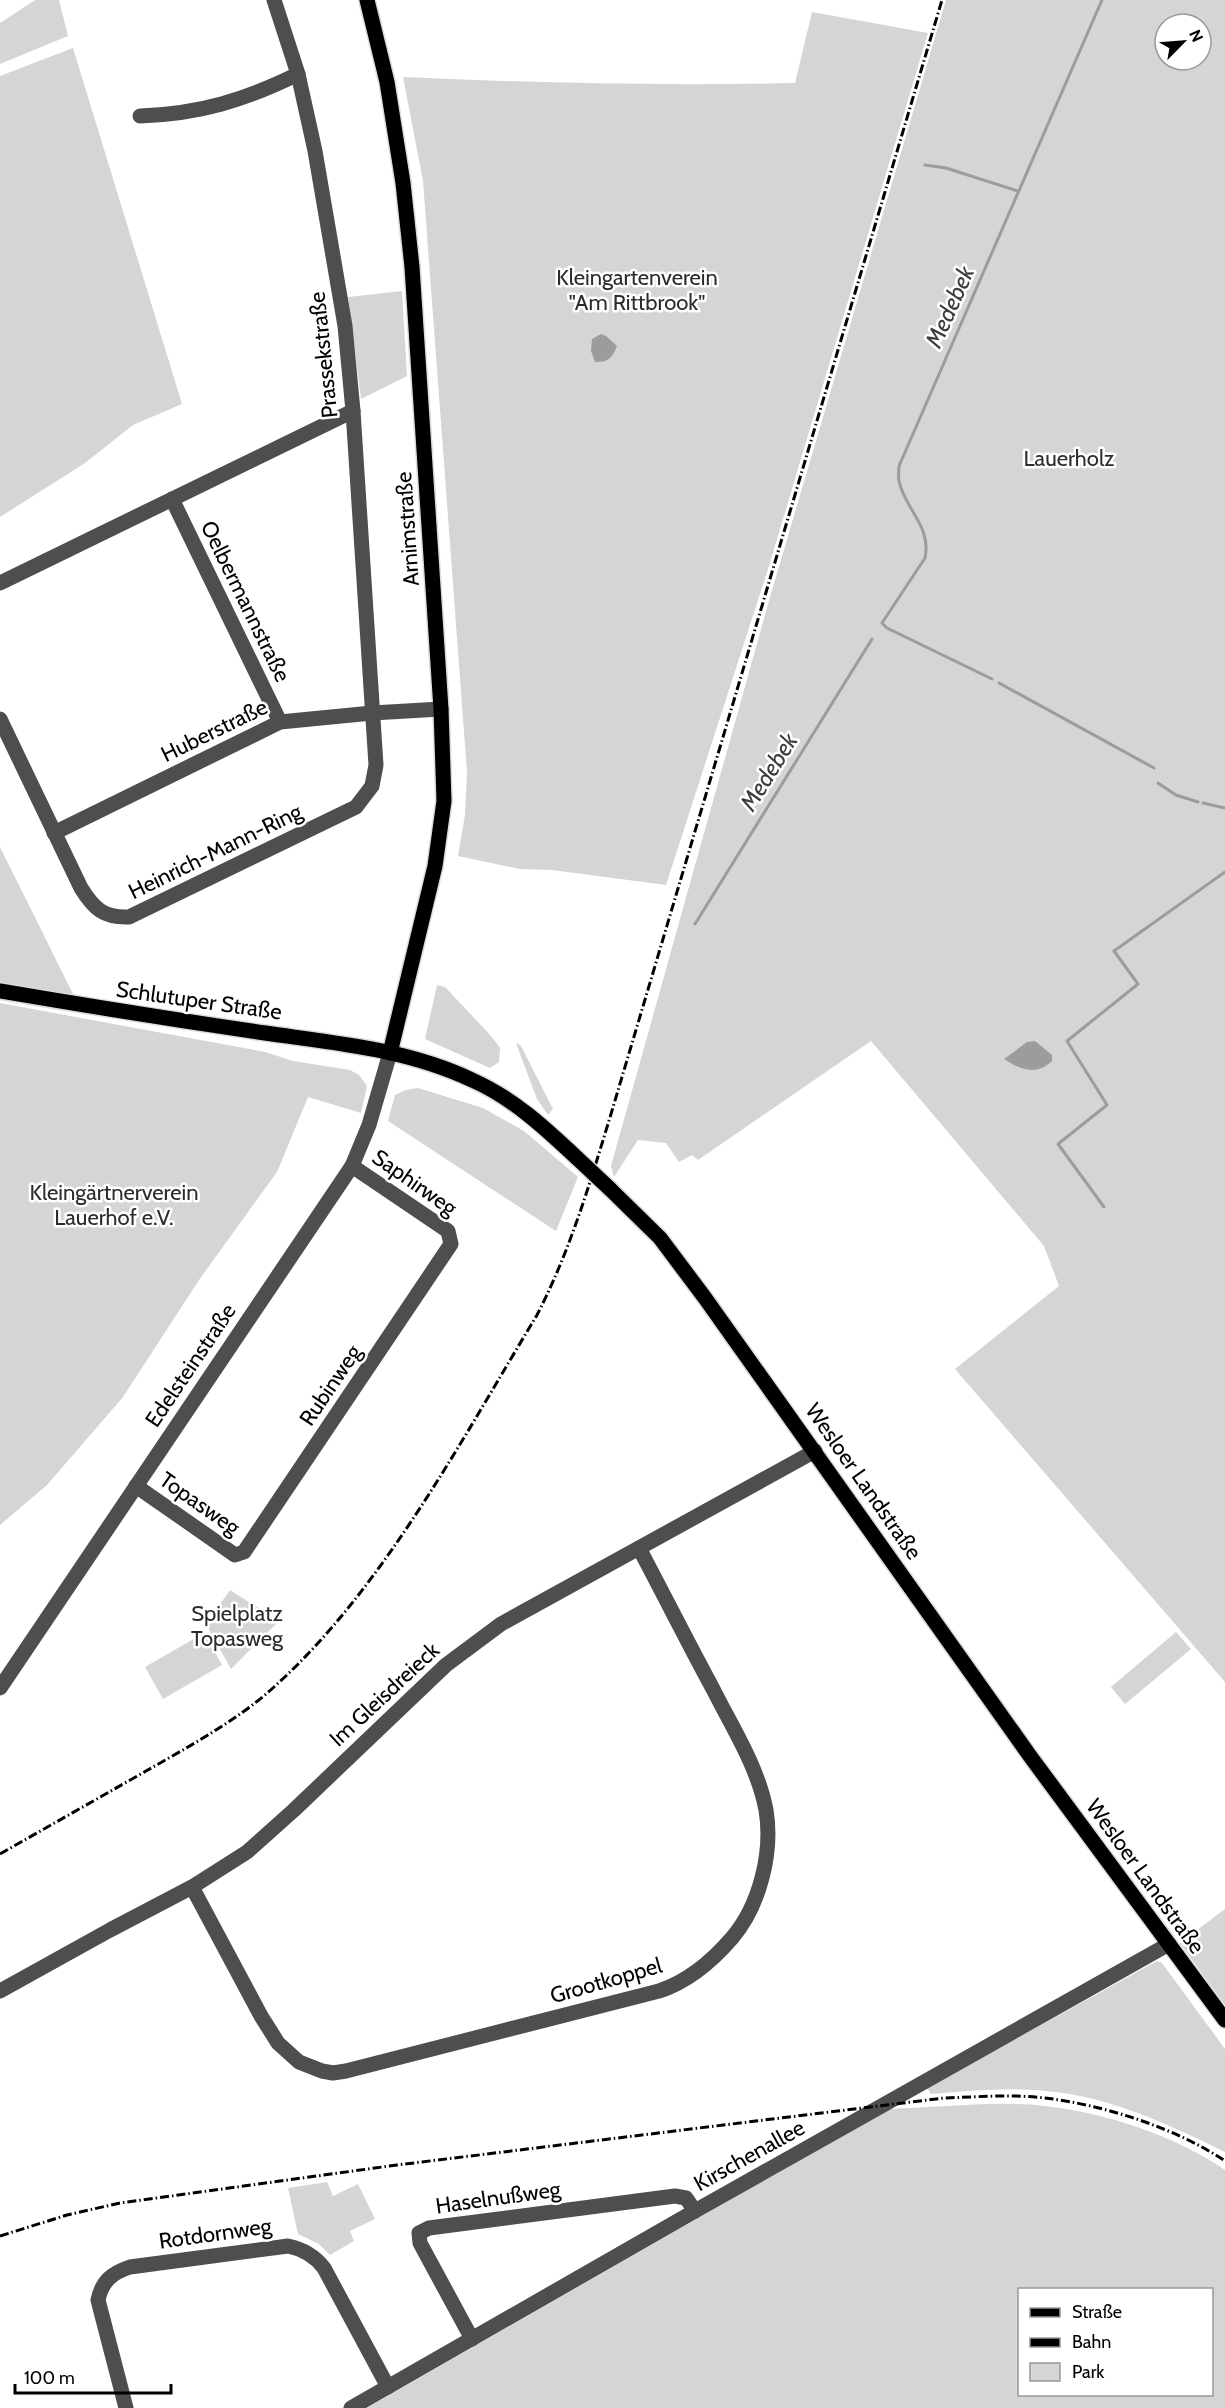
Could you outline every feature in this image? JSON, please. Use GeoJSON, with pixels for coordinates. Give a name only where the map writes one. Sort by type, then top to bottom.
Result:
{"type":"FeatureCollection","features":[{"type":"Feature","properties":{"kind":"main road","name":"Arnimstraße"},"geometry":{"type":"LineString","coordinates":[[367,0],[387,82],[403,183],[410,246],[441,709],[444,801],[435,866],[390,1053]]}},
{"type":"Feature","properties":{"kind":"main road","name":"Schlutuper Straße"},"geometry":{"type":"LineString","coordinates":[[0,992],[266,1033],[355,1044],[390,1053]]}},
{"type":"Feature","properties":{"kind":"main road","name":"Wesloer Landstraße"},"geometry":{"type":"LineString","coordinates":[[390,1053],[464,1076],[506,1098],[577,1158],[660,1238],[736,1340],[1030,1756],[1225,2020]]}},
{"type":"Feature","properties":{"kind":"street","name":"Prassekstraße"},"geometry":{"type":"LineString","coordinates":[[274,0],[298,74],[315,151],[345,326],[372,713]]}},
{"type":"Feature","properties":{"kind":"street"},"geometry":{"type":"LineString","coordinates":[[140,116],[174,115],[213,108],[255,94],[298,74]]}},
{"type":"Feature","properties":{"kind":"street"},"geometry":{"type":"LineString","coordinates":[[0,583],[352,411]]}},
{"type":"Feature","properties":{"kind":"street","name":"Oelbermannstraße"},"geometry":{"type":"LineString","coordinates":[[172,499],[280,722]]}},
{"type":"Feature","properties":{"kind":"street","name":"Huberstraße"},"geometry":{"type":"LineString","coordinates":[[54,834],[280,722],[441,709]]}},
{"type":"Feature","properties":{"kind":"street","name":"Heinrich-Mann-Ring"},"geometry":{"type":"LineString","coordinates":[[0,719],[88,900],[98,910],[114,917],[129,917],[356,807],[372,786],[376,765],[372,713]]}},
{"type":"Feature","properties":{"kind":"street","name":"Edelsteinstraße"},"geometry":{"type":"LineString","coordinates":[[0,1688],[352,1166],[369,1125],[390,1053]]}},
{"type":"Feature","properties":{"kind":"street","name":"Saphirweg"},"geometry":{"type":"LineString","coordinates":[[352,1166],[448,1231],[451,1237]]}},
{"type":"Feature","properties":{"kind":"street","name":"Rubinweg"},"geometry":{"type":"LineString","coordinates":[[239,1555],[251,1542],[452,1244],[451,1237]]}},
{"type":"Feature","properties":{"kind":"street","name":"Im Gleisdreieck"},"geometry":{"type":"LineString","coordinates":[[0,1991],[192,1887],[247,1852],[280,1824],[465,1649],[521,1611],[815,1451]]}},
{"type":"Feature","properties":{"kind":"street","name":"Topasweg"},"geometry":{"type":"LineString","coordinates":[[136,1486],[235,1555],[239,1555]]}},
{"type":"Feature","properties":{"kind":"street","name":"Grootkoppel"},"geometry":{"type":"LineString","coordinates":[[192,1887],[261,2016],[278,2043],[299,2062],[333,2073],[452,2045],[663,1990],[689,1977],[722,1949],[748,1915],[756,1895],[767,1852],[766,1810],[743,1748],[639,1548]]}},
{"type":"Feature","properties":{"kind":"street","name":"Kirschenallee"},"geometry":{"type":"LineString","coordinates":[[351,2408],[1169,1944]]}},
{"type":"Feature","properties":{"kind":"street","name":"Haselnußweg"},"geometry":{"type":"LineString","coordinates":[[472,2339],[420,2242],[419,2233],[429,2228],[675,2196],[686,2198],[695,2211]]}},
{"type":"Feature","properties":{"kind":"street","name":"Rotdornweg"},"geometry":{"type":"LineString","coordinates":[[126,2408],[99,2300],[101,2288],[111,2275],[130,2267],[288,2246],[302,2248],[324,2268],[388,2387]]}},
{"type":"Feature","properties":{"kind":"green space"},"geometry":{"type":"Polygon","coordinates":[[[35,0],[59,0],[68,36],[0,64],[0,23],[35,0]]]}},
{"type":"Feature","properties":{"kind":"green space","name":"Lauerholz"},"geometry":{"type":"Polygon","coordinates":[[[946,0],[1225,0],[1225,1682],[955,1369],[1059,1286],[1044,1246],[871,1041],[698,1160],[692,1155],[679,1162],[666,1143],[638,1140],[614,1177],[611,1166],[770,597],[946,0]]]}},
{"type":"Feature","properties":{"kind":"green space","name":"Kleingartenverein \"Am Rittbrook\""},"geometry":{"type":"Polygon","coordinates":[[[812,12],[928,33],[769,566],[666,885],[552,870],[520,869],[458,856],[465,815],[467,772],[423,181],[403,77],[599,83],[795,83],[812,12]]]}},
{"type":"Feature","properties":{"kind":"green space"},"geometry":{"type":"Polygon","coordinates":[[[73,48],[182,404],[133,425],[85,463],[0,517],[0,76],[73,48]]]}},
{"type":"Feature","properties":{"kind":"green space"},"geometry":{"type":"Polygon","coordinates":[[[402,291],[407,376],[361,399],[348,297],[402,291]]]}},
{"type":"Feature","properties":{"kind":"green space"},"geometry":{"type":"Polygon","coordinates":[[[0,847],[74,996],[0,983],[0,847]]]}},
{"type":"Feature","properties":{"kind":"green space"},"geometry":{"type":"Polygon","coordinates":[[[437,985],[445,987],[492,1037],[500,1048],[499,1062],[490,1068],[425,1039],[437,985]]]}},
{"type":"Feature","properties":{"kind":"green space","name":"Kleingärtnerverein Lauerhof e.V."},"geometry":{"type":"Polygon","coordinates":[[[0,1003],[265,1052],[293,1061],[350,1070],[359,1075],[367,1086],[361,1113],[308,1097],[277,1172],[199,1280],[123,1397],[47,1485],[0,1525],[0,1003]]]}},
{"type":"Feature","properties":{"kind":"green space"},"geometry":{"type":"Polygon","coordinates":[[[516,1043],[521,1046],[553,1109],[548,1115],[537,1099],[516,1043]]]}},
{"type":"Feature","properties":{"kind":"green space"},"geometry":{"type":"Polygon","coordinates":[[[418,1088],[483,1108],[524,1131],[578,1177],[556,1231],[388,1121],[395,1095],[418,1088]]]}},
{"type":"Feature","properties":{"kind":"green space","name":"Spielplatz Topasweg"},"geometry":{"type":"Polygon","coordinates":[[[230,1590],[279,1621],[231,1669],[206,1624],[230,1590]]]}},
{"type":"Feature","properties":{"kind":"green space"},"geometry":{"type":"Polygon","coordinates":[[[1176,1632],[1191,1649],[1125,1704],[1111,1687],[1176,1632]]]}},
{"type":"Feature","properties":{"kind":"green space"},"geometry":{"type":"Polygon","coordinates":[[[204,1633],[222,1665],[163,1699],[145,1667],[204,1633]]]}},
{"type":"Feature","properties":{"kind":"green space"},"geometry":{"type":"Polygon","coordinates":[[[1225,1909],[1225,2005],[1180,1943],[1225,1909]]]}},
{"type":"Feature","properties":{"kind":"green space"},"geometry":{"type":"Polygon","coordinates":[[[1157,1961],[1162,1963],[1225,2049],[1225,2152],[1138,2113],[1070,2094],[1017,2089],[931,2094],[927,2088],[1157,1961]]]}},
{"type":"Feature","properties":{"kind":"green space"},"geometry":{"type":"Polygon","coordinates":[[[1008,2104],[1068,2109],[1115,2120],[1162,2136],[1205,2157],[1225,2170],[1225,2408],[367,2408],[889,2109],[1008,2104]]]}},
{"type":"Feature","properties":{"kind":"green space"},"geometry":{"type":"Polygon","coordinates":[[[327,2182],[333,2196],[358,2184],[375,2219],[350,2231],[354,2241],[330,2255],[319,2244],[298,2234],[288,2188],[327,2182]]]}},
{"type":"Feature","properties":{"kind":"shaded area"},"geometry":{"type":"Polygon","coordinates":[[[601,334],[617,346],[609,358],[595,362],[591,351],[592,339],[601,334]]]}},
{"type":"Feature","properties":{"kind":"shaded area"},"geometry":{"type":"Polygon","coordinates":[[[1035,1041],[1052,1055],[1052,1061],[1046,1066],[1028,1070],[1004,1059],[1027,1042],[1035,1041]]]}},
{"type":"Feature","properties":{"kind":"waterway","name":"Medebek"},"geometry":{"type":"LineString","coordinates":[[992,679],[887,628],[882,623],[925,558],[925,536],[902,491],[899,466],[1102,0]]}},
{"type":"Feature","properties":{"kind":"waterway"},"geometry":{"type":"LineString","coordinates":[[925,165],[946,168],[1018,191]]}},
{"type":"Feature","properties":{"kind":"waterway","name":"Medebek"},"geometry":{"type":"LineString","coordinates":[[695,924],[872,639]]}},
{"type":"Feature","properties":{"kind":"waterway"},"geometry":{"type":"LineString","coordinates":[[999,683],[1154,768]]}},
{"type":"Feature","properties":{"kind":"waterway"},"geometry":{"type":"LineString","coordinates":[[1158,783],[1176,795],[1198,802]]}},
{"type":"Feature","properties":{"kind":"waterway"},"geometry":{"type":"LineString","coordinates":[[1203,803],[1225,808]]}},
{"type":"Feature","properties":{"kind":"waterway"},"geometry":{"type":"LineString","coordinates":[[1104,1207],[1058,1144],[1107,1105],[1067,1041],[1138,984],[1114,951],[1225,872]]}},
{"type":"Feature","properties":{"kind":"railway"},"geometry":{"type":"LineString","coordinates":[[0,1854],[229,1722],[274,1687],[314,1648],[351,1605],[418,1511],[537,1315],[560,1266],[603,1140],[942,0]]}},
{"type":"Feature","properties":{"kind":"railway"},"geometry":{"type":"LineString","coordinates":[[0,2236],[67,2215],[120,2203],[397,2165],[944,2098],[1033,2097],[1091,2106],[1162,2128],[1206,2149],[1225,2161]]}}]}
